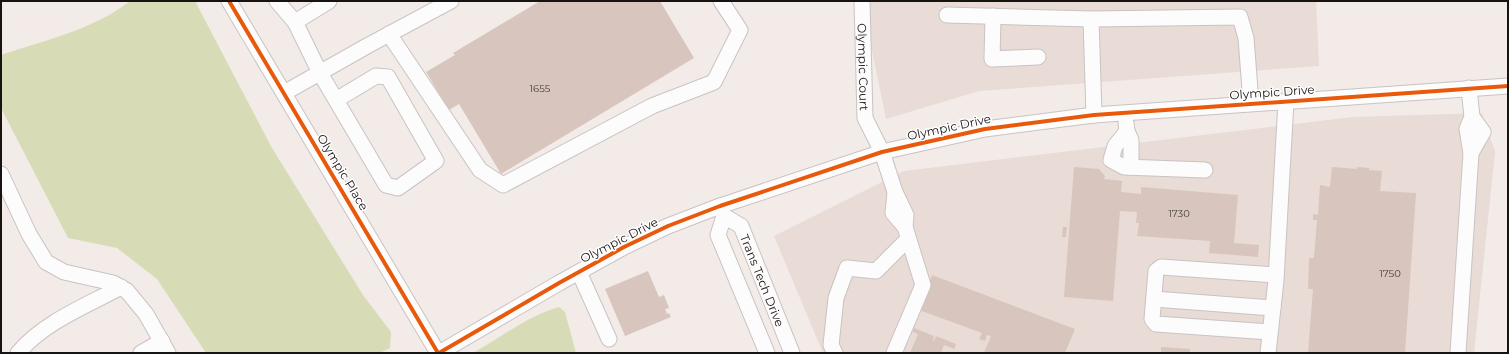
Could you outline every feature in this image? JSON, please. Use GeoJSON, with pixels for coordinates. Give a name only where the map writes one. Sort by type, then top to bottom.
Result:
{"type":"FeatureCollection","features":[{"type":"Feature","properties":{"kind":"street","name":"Olympic Place"},"geometry":{"type":"LineString","coordinates":[[229,1],[439,353]]}},
{"type":"Feature","properties":{"kind":"street"},"geometry":{"type":"LineString","coordinates":[[277,1],[296,22],[320,73],[386,185],[398,188],[436,161],[388,77],[376,76],[336,100]]}},
{"type":"Feature","properties":{"kind":"street"},"geometry":{"type":"LineString","coordinates":[[296,22],[329,1]]}},
{"type":"Feature","properties":{"kind":"street"},"geometry":{"type":"LineString","coordinates":[[284,93],[451,1]]}},
{"type":"Feature","properties":{"kind":"street"},"geometry":{"type":"LineString","coordinates":[[389,34],[480,170],[503,185],[652,106],[714,82],[740,30],[721,1]]}},
{"type":"Feature","properties":{"kind":"street","name":"Olympic Court"},"geometry":{"type":"LineString","coordinates":[[862,1],[864,118],[882,152],[895,192],[893,213],[906,233]]}},
{"type":"Feature","properties":{"kind":"street"},"geometry":{"type":"LineString","coordinates":[[947,14],[1091,19],[1240,17],[1246,38],[1251,103]]}},
{"type":"Feature","properties":{"kind":"street"},"geometry":{"type":"LineString","coordinates":[[993,16],[992,59],[1038,57]]}},
{"type":"Feature","properties":{"kind":"street"},"geometry":{"type":"LineString","coordinates":[[1091,19],[1094,115]]}},
{"type":"Feature","properties":{"kind":"street","name":"Olympic Drive"},"geometry":{"type":"LineString","coordinates":[[439,353],[624,247],[668,226],[722,211],[882,152],[985,129],[1094,115],[1508,86]]}},
{"type":"Feature","properties":{"kind":"street"},"geometry":{"type":"LineString","coordinates":[[1458,353],[1471,153],[1466,129],[1472,117],[1469,88]]}},
{"type":"Feature","properties":{"kind":"street"},"geometry":{"type":"LineString","coordinates":[[1268,353],[1276,275],[1286,101]]}},
{"type":"Feature","properties":{"kind":"street"},"geometry":{"type":"LineString","coordinates":[[1125,112],[1127,131],[1131,140],[1131,167]]}},
{"type":"Feature","properties":{"kind":"street"},"geometry":{"type":"LineString","coordinates":[[1127,131],[1116,146],[1111,160],[1124,167],[1205,170]]}},
{"type":"Feature","properties":{"kind":"street"},"geometry":{"type":"LineString","coordinates":[[1,174],[29,234],[46,262],[64,272],[112,283],[121,287],[127,291],[146,314],[165,347],[141,353]]}},
{"type":"Feature","properties":{"kind":"street","name":"Trans Tech Drive"},"geometry":{"type":"LineString","coordinates":[[767,353],[718,235],[722,211],[741,226],[792,353]]}},
{"type":"Feature","properties":{"kind":"street"},"geometry":{"type":"LineString","coordinates":[[835,353],[831,345],[836,298],[847,268],[876,271],[906,233]]}},
{"type":"Feature","properties":{"kind":"street"},"geometry":{"type":"LineString","coordinates":[[894,353],[923,285],[906,233]]}},
{"type":"Feature","properties":{"kind":"street"},"geometry":{"type":"LineString","coordinates":[[1270,332],[1156,324],[1152,319],[1156,271],[1161,267],[1276,275]]}},
{"type":"Feature","properties":{"kind":"street"},"geometry":{"type":"LineString","coordinates":[[579,272],[609,339]]}},
{"type":"Feature","properties":{"kind":"street"},"geometry":{"type":"LineString","coordinates":[[18,353],[44,330],[121,287]]}},
{"type":"Feature","properties":{"kind":"street"},"geometry":{"type":"LineString","coordinates":[[1154,299],[1273,308]]}},
{"type":"Feature","properties":{"kind":"shaded area"},"geometry":{"type":"Polygon","coordinates":[[[862,1],[1316,1],[1319,66],[979,91],[886,119],[862,1]]]}},
{"type":"Feature","properties":{"kind":"shaded area"},"geometry":{"type":"Polygon","coordinates":[[[1482,113],[1495,152],[1474,353],[823,353],[774,236],[904,171],[1353,117],[1482,113]]]}},
{"type":"Feature","properties":{"kind":"green space"},"geometry":{"type":"Polygon","coordinates":[[[130,1],[195,1],[272,148],[363,295],[391,332],[390,348],[380,353],[206,353],[157,279],[117,248],[68,238],[1,108],[1,55],[85,27],[116,11],[130,1]]]}},
{"type":"Feature","properties":{"kind":"green space"},"geometry":{"type":"Polygon","coordinates":[[[559,307],[565,312],[576,353],[473,353],[525,321],[559,307]]]}},
{"type":"Feature","properties":{"kind":"building"},"geometry":{"type":"Polygon","coordinates":[[[540,1],[660,1],[694,58],[501,174],[459,104],[449,110],[426,72],[455,55],[453,53],[540,1]]]}},
{"type":"Feature","properties":{"kind":"building"},"geometry":{"type":"Polygon","coordinates":[[[1074,167],[1099,169],[1105,176],[1104,179],[1122,181],[1121,192],[1141,194],[1141,187],[1238,195],[1234,243],[1259,245],[1258,257],[1209,253],[1210,241],[1137,236],[1139,223],[1136,223],[1137,212],[1120,211],[1113,301],[1064,297],[1074,167]]]}},
{"type":"Feature","properties":{"kind":"building"},"geometry":{"type":"Polygon","coordinates":[[[1332,167],[1357,169],[1357,167],[1382,171],[1380,191],[1416,193],[1405,353],[1308,353],[1313,289],[1308,289],[1309,258],[1314,258],[1317,220],[1313,220],[1313,214],[1318,215],[1320,185],[1330,187],[1332,167]]]}},
{"type":"Feature","properties":{"kind":"building"},"geometry":{"type":"Polygon","coordinates":[[[1063,227],[1067,227],[1066,237],[1062,237],[1063,227]]]}},
{"type":"Feature","properties":{"kind":"building"},"geometry":{"type":"Polygon","coordinates":[[[648,271],[659,297],[664,295],[669,308],[665,309],[667,314],[669,313],[671,317],[625,336],[605,289],[648,271]]]}},
{"type":"Feature","properties":{"kind":"building"},"geometry":{"type":"Polygon","coordinates":[[[932,275],[1075,329],[1065,353],[984,353],[991,336],[987,335],[985,341],[979,339],[982,333],[919,310],[932,275]]]}},
{"type":"Feature","properties":{"kind":"building"},"geometry":{"type":"Polygon","coordinates":[[[914,328],[934,336],[933,341],[936,336],[956,344],[954,349],[944,345],[941,353],[910,353],[918,334],[913,332],[914,328]]]}},
{"type":"Feature","properties":{"kind":"building"},"geometry":{"type":"Polygon","coordinates":[[[1161,347],[1190,349],[1190,353],[1161,352],[1161,347]]]}},
{"type":"Feature","properties":{"kind":"cycle path"},"geometry":{"type":"LineString","coordinates":[[229,1],[438,353]]}},
{"type":"Feature","properties":{"kind":"cycle path"},"geometry":{"type":"LineString","coordinates":[[439,353],[559,283],[624,247],[668,226],[720,206],[882,152],[985,129],[1094,115],[1508,86]]}}]}
